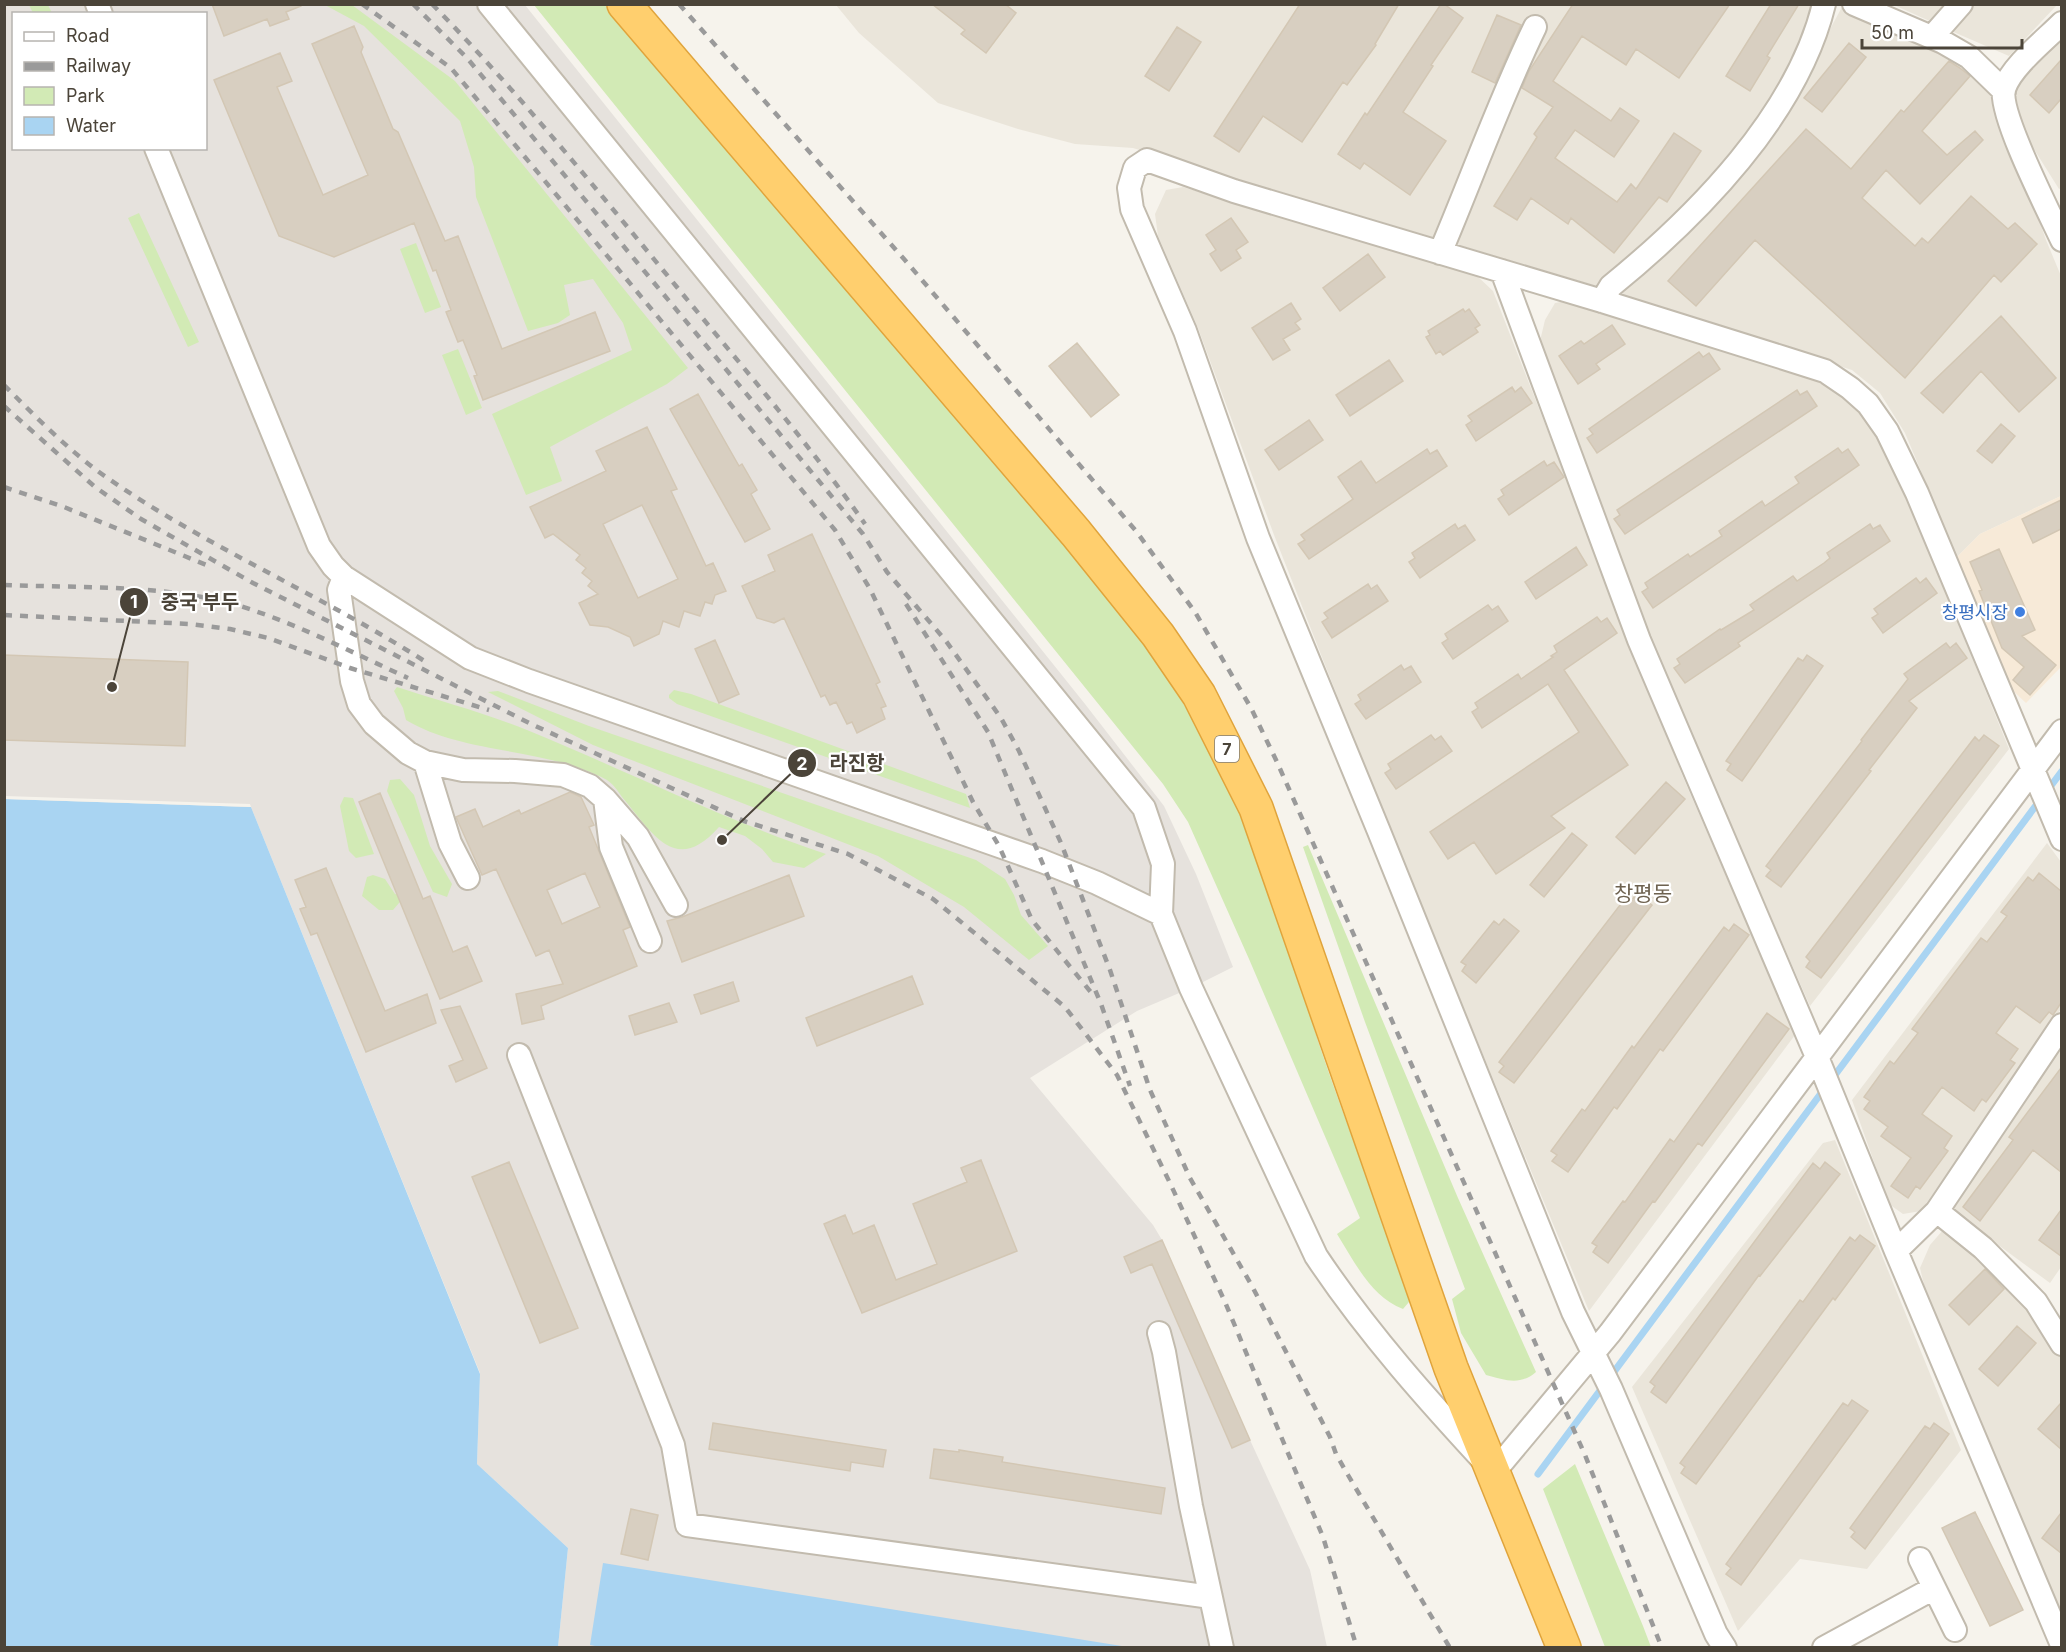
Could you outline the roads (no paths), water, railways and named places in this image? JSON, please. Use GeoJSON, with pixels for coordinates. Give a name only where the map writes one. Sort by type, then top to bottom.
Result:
{"type":"FeatureCollection","features":[{"type":"Feature","properties":{"kind":"highway","name":"7"},"geometry":{"type":"LineString","coordinates":[[624,4],[1076,532],[1158,635],[1199,695],[1256,808],[1451,1368],[1564,1647]]}},
{"type":"Feature","properties":{"kind":"street"},"geometry":{"type":"LineString","coordinates":[[489,4],[1144,808],[1163,864],[1161,914],[1191,988],[1316,1256],[1337,1287],[1407,1377],[1494,1472],[1595,1353],[2061,731]]}},
{"type":"Feature","properties":{"kind":"street"},"geometry":{"type":"LineString","coordinates":[[1602,301],[1611,286],[1689,216],[1729,173],[1765,128],[1808,52],[1824,4]]}},
{"type":"Feature","properties":{"kind":"street"},"geometry":{"type":"LineString","coordinates":[[1854,4],[1932,37],[1969,57],[2004,91],[2012,127],[2054,202],[2061,240]]}},
{"type":"Feature","properties":{"kind":"street"},"geometry":{"type":"LineString","coordinates":[[1932,37],[1961,4]]}},
{"type":"Feature","properties":{"kind":"street"},"geometry":{"type":"LineString","coordinates":[[2004,91],[2013,73],[2061,23]]}},
{"type":"Feature","properties":{"kind":"street"},"geometry":{"type":"LineString","coordinates":[[1440,253],[1485,145],[1507,84],[1535,27]]}},
{"type":"Feature","properties":{"kind":"street"},"geometry":{"type":"LineString","coordinates":[[157,150],[319,546],[344,577],[470,658],[529,681],[1042,861],[1097,883],[1161,914]]}},
{"type":"Feature","properties":{"kind":"street"},"geometry":{"type":"LineString","coordinates":[[1725,1647],[1716,1634],[1595,1353],[1573,1312],[1383,840],[1258,538],[1185,332],[1132,209],[1129,188],[1135,168],[1147,160],[1234,191],[1602,301],[1825,371],[1850,387],[1868,404],[1887,432],[1917,493],[2061,839]]}},
{"type":"Feature","properties":{"kind":"street"},"geometry":{"type":"LineString","coordinates":[[1502,271],[1639,640],[1817,1057],[2061,1645]]}},
{"type":"Feature","properties":{"kind":"street"},"geometry":{"type":"LineString","coordinates":[[344,577],[339,590],[352,681],[359,704],[374,724],[408,753],[425,762],[464,770],[563,775],[590,786],[605,799],[638,837],[676,905]]}},
{"type":"Feature","properties":{"kind":"street"},"geometry":{"type":"LineString","coordinates":[[425,762],[450,843],[468,878]]}},
{"type":"Feature","properties":{"kind":"street"},"geometry":{"type":"LineString","coordinates":[[605,799],[611,847],[650,941]]}},
{"type":"Feature","properties":{"kind":"street"},"geometry":{"type":"LineString","coordinates":[[1896,1251],[1937,1210],[2061,1024]]}},
{"type":"Feature","properties":{"kind":"street"},"geometry":{"type":"LineString","coordinates":[[519,1055],[673,1445],[687,1525],[1211,1597]]}},
{"type":"Feature","properties":{"kind":"street"},"geometry":{"type":"LineString","coordinates":[[1937,1210],[1983,1248],[2036,1302],[2061,1344]]}},
{"type":"Feature","properties":{"kind":"street"},"geometry":{"type":"LineString","coordinates":[[1159,1333],[1191,1506],[1222,1647]]}},
{"type":"Feature","properties":{"kind":"street"},"geometry":{"type":"LineString","coordinates":[[1920,1559],[1955,1630]]}},
{"type":"Feature","properties":{"kind":"street"},"geometry":{"type":"LineString","coordinates":[[1824,1647],[1934,1588]]}},
{"type":"Feature","properties":{"kind":"water"},"geometry":{"type":"Polygon","coordinates":[[[5,799],[251,807],[480,1374],[477,1464],[568,1548],[558,1647],[5,1647],[5,799]]]}},
{"type":"Feature","properties":{"kind":"water"},"geometry":{"type":"Polygon","coordinates":[[[603,1563],[1128,1647],[605,1648],[590,1645],[603,1563]]]}},
{"type":"Feature","properties":{"kind":"waterway"},"geometry":{"type":"LineString","coordinates":[[2047,791],[2062,771]]}},
{"type":"Feature","properties":{"kind":"waterway"},"geometry":{"type":"LineString","coordinates":[[1832,1079],[2040,800]]}},
{"type":"Feature","properties":{"kind":"waterway"},"geometry":{"type":"LineString","coordinates":[[1538,1474],[1825,1088]]}},
{"type":"Feature","properties":{"kind":"railway"},"geometry":{"type":"LineString","coordinates":[[362,4],[451,68],[835,530],[870,589],[973,802],[999,846],[1032,920],[1094,996]]}},
{"type":"Feature","properties":{"kind":"railway"},"geometry":{"type":"LineString","coordinates":[[413,4],[467,58],[863,534],[887,572],[946,641],[1001,718],[1019,751],[1061,843],[1110,970],[1150,1090],[1190,1178],[1252,1286],[1330,1437],[1336,1454],[1450,1648]]}},
{"type":"Feature","properties":{"kind":"railway"},"geometry":{"type":"LineString","coordinates":[[432,4],[496,72],[587,178],[797,433],[865,524]]}},
{"type":"Feature","properties":{"kind":"railway"},"geometry":{"type":"LineString","coordinates":[[679,4],[904,259],[1136,531],[1195,612],[1251,708],[1277,762],[1585,1455],[1662,1648]]}},
{"type":"Feature","properties":{"kind":"railway"},"geometry":{"type":"LineString","coordinates":[[4,385],[79,456],[145,503],[349,616],[429,664]]}},
{"type":"Feature","properties":{"kind":"railway"},"geometry":{"type":"LineString","coordinates":[[4,406],[95,487],[141,519],[253,583],[531,724],[744,821],[848,854],[933,899],[1065,1007],[1117,1075],[1225,1302],[1323,1537],[1357,1648]]}},
{"type":"Feature","properties":{"kind":"railway"},"geometry":{"type":"LineString","coordinates":[[4,487],[64,507],[209,566]]}},
{"type":"Feature","properties":{"kind":"railway"},"geometry":{"type":"LineString","coordinates":[[4,585],[153,590],[212,599],[283,621],[408,678]]}},
{"type":"Feature","properties":{"kind":"railway"},"geometry":{"type":"LineString","coordinates":[[906,604],[988,732],[1101,1004],[1130,1086]]}},
{"type":"Feature","properties":{"kind":"railway"},"geometry":{"type":"LineString","coordinates":[[4,615],[190,624],[230,629],[268,638],[350,668],[489,710]]}},
{"type":"Feature","properties":{"kind":"place","name":"창평시장"},"geometry":{"type":"Point","coordinates":[2020,612]}},
{"type":"Feature","properties":{"kind":"place","name":"중국 부두"},"geometry":{"type":"Point","coordinates":[112,687]}},
{"type":"Feature","properties":{"kind":"place","name":"라진항"},"geometry":{"type":"Point","coordinates":[722,840]}},
{"type":"Feature","properties":{"kind":"district","name":"창평동"},"geometry":{"type":"Point","coordinates":[1643,893]}}]}
